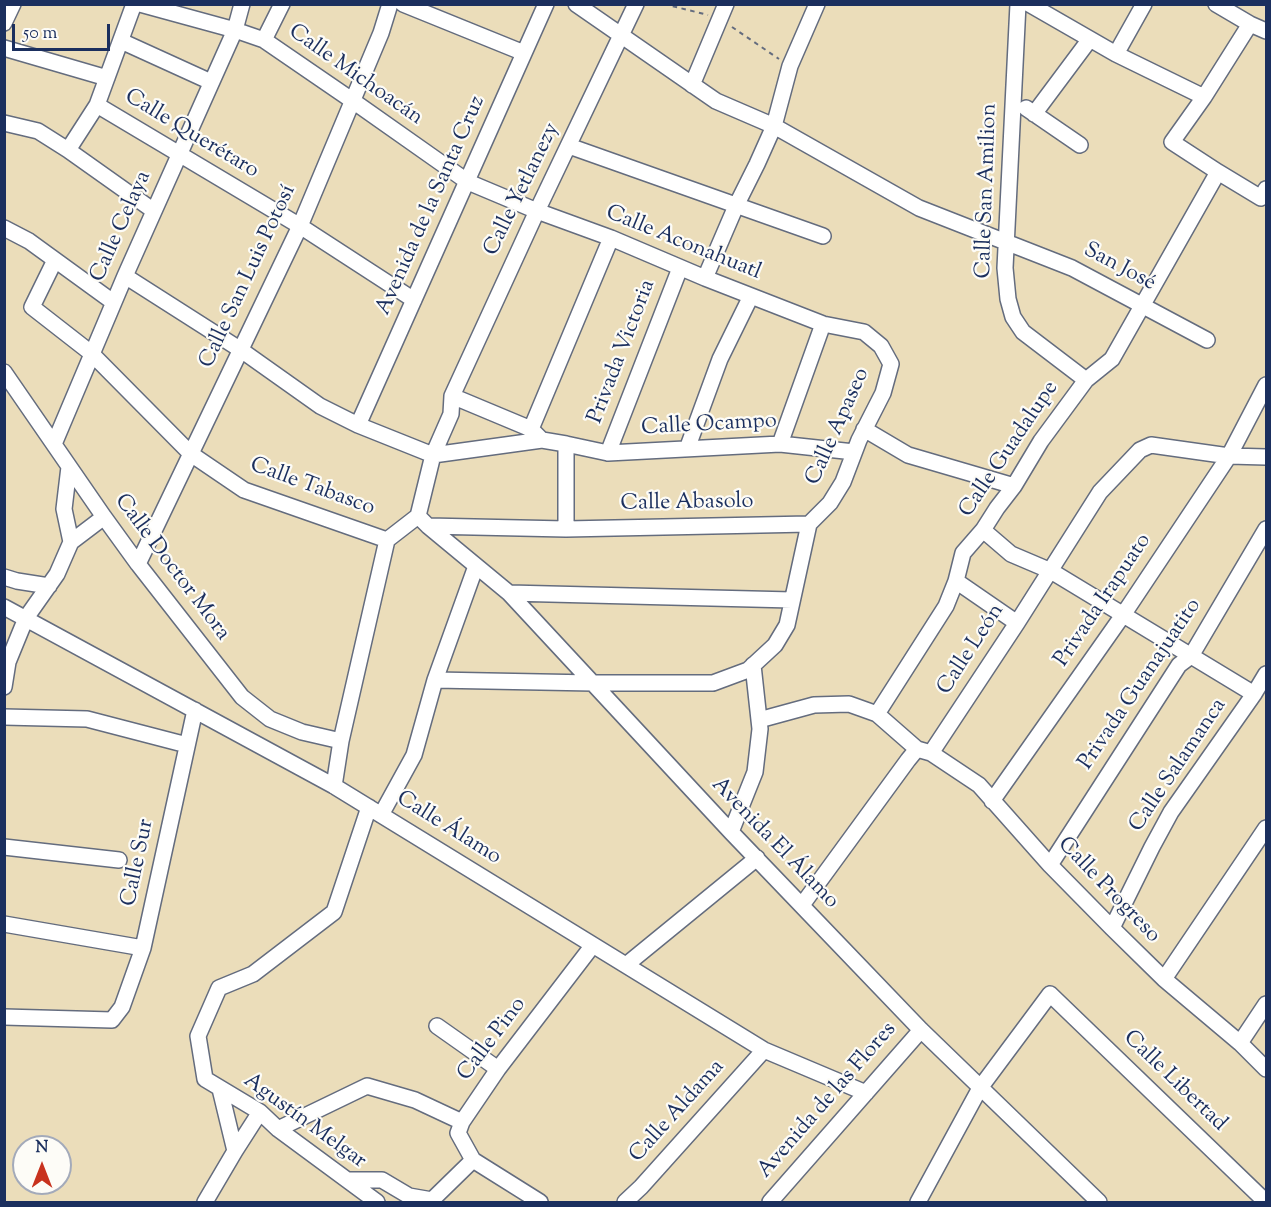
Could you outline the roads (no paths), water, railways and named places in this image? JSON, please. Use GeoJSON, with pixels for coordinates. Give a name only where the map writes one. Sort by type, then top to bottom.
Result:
{"type":"FeatureCollection","features":[{"type":"Feature","properties":{"kind":"street"},"geometry":{"type":"LineString","coordinates":[[4,22],[12,4]]}},
{"type":"Feature","properties":{"kind":"street"},"geometry":{"type":"LineString","coordinates":[[68,150],[97,105],[134,4]]}},
{"type":"Feature","properties":{"kind":"street","name":"Calle Michoacán"},"geometry":{"type":"LineString","coordinates":[[140,4],[264,40],[468,182]]}},
{"type":"Feature","properties":{"kind":"street","name":"Calle Celaya"},"geometry":{"type":"LineString","coordinates":[[54,444],[91,353],[235,30],[242,4]]}},
{"type":"Feature","properties":{"kind":"street"},"geometry":{"type":"LineString","coordinates":[[264,40],[282,4]]}},
{"type":"Feature","properties":{"kind":"street","name":"Calle San Luis Potosí"},"geometry":{"type":"LineString","coordinates":[[138,564],[300,226],[381,33],[390,4]]}},
{"type":"Feature","properties":{"kind":"street"},"geometry":{"type":"LineString","coordinates":[[403,4],[524,53]]}},
{"type":"Feature","properties":{"kind":"street","name":"Avenida de la Santa Cruz"},"geometry":{"type":"LineString","coordinates":[[358,425],[546,4]]}},
{"type":"Feature","properties":{"kind":"street","name":"San José"},"geometry":{"type":"LineString","coordinates":[[576,4],[716,101],[774,126],[919,208],[1072,268],[1207,340]]}},
{"type":"Feature","properties":{"kind":"street","name":"Calle Yetlanezy"},"geometry":{"type":"LineString","coordinates":[[452,396],[636,4]]}},
{"type":"Feature","properties":{"kind":"street"},"geometry":{"type":"LineString","coordinates":[[692,85],[726,4]]}},
{"type":"Feature","properties":{"kind":"street"},"geometry":{"type":"LineString","coordinates":[[705,278],[774,126],[790,66],[817,4]]}},
{"type":"Feature","properties":{"kind":"street","name":"Calle San Amilion"},"geometry":{"type":"LineString","coordinates":[[1018,4],[1005,268],[1008,299],[1013,317],[1023,332],[1086,380]]}},
{"type":"Feature","properties":{"kind":"street"},"geometry":{"type":"LineString","coordinates":[[1029,4],[1116,54],[1204,97]]}},
{"type":"Feature","properties":{"kind":"street"},"geometry":{"type":"LineString","coordinates":[[1116,54],[1144,4]]}},
{"type":"Feature","properties":{"kind":"street"},"geometry":{"type":"LineString","coordinates":[[1216,4],[1266,31]]}},
{"type":"Feature","properties":{"kind":"street"},"geometry":{"type":"LineString","coordinates":[[1250,24],[1204,97],[1172,142],[1218,172],[1264,193]]}},
{"type":"Feature","properties":{"kind":"street"},"geometry":{"type":"LineString","coordinates":[[1034,114],[1090,39]]}},
{"type":"Feature","properties":{"kind":"street"},"geometry":{"type":"LineString","coordinates":[[121,41],[211,82]]}},
{"type":"Feature","properties":{"kind":"street"},"geometry":{"type":"LineString","coordinates":[[4,48],[107,78]]}},
{"type":"Feature","properties":{"kind":"street"},"geometry":{"type":"LineString","coordinates":[[1013,99],[1080,145]]}},
{"type":"Feature","properties":{"kind":"street","name":"Calle Querétaro"},"geometry":{"type":"LineString","coordinates":[[97,105],[300,226],[414,300]]}},
{"type":"Feature","properties":{"kind":"street"},"geometry":{"type":"LineString","coordinates":[[4,123],[38,131],[154,211]]}},
{"type":"Feature","properties":{"kind":"street"},"geometry":{"type":"LineString","coordinates":[[569,146],[823,237]]}},
{"type":"Feature","properties":{"kind":"street","name":"Calle Guadalupe"},"geometry":{"type":"LineString","coordinates":[[877,714],[946,606],[956,582],[963,553],[983,530],[1014,486],[1041,441],[1086,380],[1112,359],[1218,172]]}},
{"type":"Feature","properties":{"kind":"street","name":"Calle Aconahuatl"},"geometry":{"type":"LineString","coordinates":[[468,182],[823,324],[864,332],[881,346]]}},
{"type":"Feature","properties":{"kind":"street"},"geometry":{"type":"LineString","coordinates":[[4,228],[29,241],[114,302]]}},
{"type":"Feature","properties":{"kind":"street"},"geometry":{"type":"LineString","coordinates":[[537,435],[611,238]]}},
{"type":"Feature","properties":{"kind":"street","name":"Calle Tabasco"},"geometry":{"type":"LineString","coordinates":[[56,260],[32,307],[91,353],[191,454],[244,489],[387,540]]}},
{"type":"Feature","properties":{"kind":"street","name":"Privada Victoria"},"geometry":{"type":"LineString","coordinates":[[608,453],[680,268]]}},
{"type":"Feature","properties":{"kind":"street"},"geometry":{"type":"LineString","coordinates":[[125,276],[241,350],[320,406],[358,425],[433,455],[537,435]]}},
{"type":"Feature","properties":{"kind":"street"},"geometry":{"type":"LineString","coordinates":[[687,449],[720,359],[751,296]]}},
{"type":"Feature","properties":{"kind":"street"},"geometry":{"type":"LineString","coordinates":[[780,444],[823,324]]}},
{"type":"Feature","properties":{"kind":"street","name":"Calle Apaseo"},"geometry":{"type":"LineString","coordinates":[[809,524],[830,503],[843,482],[864,429],[883,393],[891,364],[881,346]]}},
{"type":"Feature","properties":{"kind":"street","name":"Calle Doctor Mora"},"geometry":{"type":"LineString","coordinates":[[4,372],[138,564],[242,698],[270,719],[302,732],[341,741]]}},
{"type":"Feature","properties":{"kind":"street","name":"Privada Irapuato"},"geometry":{"type":"LineString","coordinates":[[992,801],[1123,615],[1228,456],[1266,385]]}},
{"type":"Feature","properties":{"kind":"street"},"geometry":{"type":"LineString","coordinates":[[334,786],[341,741],[387,540],[423,521],[433,455],[451,414],[452,396],[537,435]]}},
{"type":"Feature","properties":{"kind":"street"},"geometry":{"type":"LineString","coordinates":[[864,429],[908,455],[1014,486]]}},
{"type":"Feature","properties":{"kind":"street","name":"Calle Ocampo"},"geometry":{"type":"LineString","coordinates":[[537,435],[608,453],[780,444],[854,452]]}},
{"type":"Feature","properties":{"kind":"street"},"geometry":{"type":"LineString","coordinates":[[566,444],[566,529]]}},
{"type":"Feature","properties":{"kind":"street","name":"Calle León"},"geometry":{"type":"LineString","coordinates":[[802,905],[908,760],[924,751],[1017,623],[1100,492],[1140,450],[1150,445],[1228,456]]}},
{"type":"Feature","properties":{"kind":"street"},"geometry":{"type":"LineString","coordinates":[[1228,456],[1266,457]]}},
{"type":"Feature","properties":{"kind":"street"},"geometry":{"type":"LineString","coordinates":[[69,467],[64,509],[71,542]]}},
{"type":"Feature","properties":{"kind":"street"},"geometry":{"type":"LineString","coordinates":[[4,687],[8,662],[26,618],[57,574],[71,542],[104,517]]}},
{"type":"Feature","properties":{"kind":"street","name":"Calle Abasolo"},"geometry":{"type":"LineString","coordinates":[[423,521],[566,529],[809,524]]}},
{"type":"Feature","properties":{"kind":"street","name":"Avenida El Álamo"},"geometry":{"type":"LineString","coordinates":[[423,521],[509,593],[730,832],[921,1030],[1099,1203]]}},
{"type":"Feature","properties":{"kind":"street"},"geometry":{"type":"LineString","coordinates":[[435,680],[713,683],[748,670],[775,645],[787,625],[809,524]]}},
{"type":"Feature","properties":{"kind":"street","name":"Privada Guanajuatito"},"geometry":{"type":"LineString","coordinates":[[1050,865],[1179,665],[1191,656],[1266,529]]}},
{"type":"Feature","properties":{"kind":"street","name":"Calle Salamanca"},"geometry":{"type":"LineString","coordinates":[[983,530],[1011,554],[1051,571],[1254,694]]}},
{"type":"Feature","properties":{"kind":"street"},"geometry":{"type":"LineString","coordinates":[[375,811],[414,755],[435,680],[476,567]]}},
{"type":"Feature","properties":{"kind":"street"},"geometry":{"type":"LineString","coordinates":[[9,581],[49,586]]}},
{"type":"Feature","properties":{"kind":"street"},"geometry":{"type":"LineString","coordinates":[[956,582],[1017,623]]}},
{"type":"Feature","properties":{"kind":"street"},"geometry":{"type":"LineString","coordinates":[[509,593],[792,600]]}},
{"type":"Feature","properties":{"kind":"street","name":"Calle Álamo"},"geometry":{"type":"LineString","coordinates":[[4,607],[334,786],[764,1050],[866,1093]]}},
{"type":"Feature","properties":{"kind":"street"},"geometry":{"type":"LineString","coordinates":[[730,832],[755,772],[760,729],[753,665]]}},
{"type":"Feature","properties":{"kind":"street","name":"Calle Salamanca"},"geometry":{"type":"LineString","coordinates":[[1112,928],[1171,812],[1266,674]]}},
{"type":"Feature","properties":{"kind":"street"},"geometry":{"type":"LineString","coordinates":[[759,720],[814,705],[849,704],[877,714],[924,751]]}},
{"type":"Feature","properties":{"kind":"street","name":"Calle Sur"},"geometry":{"type":"LineString","coordinates":[[4,1017],[112,1020],[122,1007],[144,948],[195,710]]}},
{"type":"Feature","properties":{"kind":"street"},"geometry":{"type":"LineString","coordinates":[[4,717],[87,719],[187,745]]}},
{"type":"Feature","properties":{"kind":"street","name":"Calle Progreso"},"geometry":{"type":"LineString","coordinates":[[924,751],[979,785],[1050,865],[1112,928],[1164,979],[1240,1043],[1266,1069]]}},
{"type":"Feature","properties":{"kind":"street","name":"Agustín Melgar"},"geometry":{"type":"LineString","coordinates":[[375,811],[334,912],[253,974],[219,988],[198,1036],[205,1079],[260,1112],[278,1129],[377,1203]]}},
{"type":"Feature","properties":{"kind":"street"},"geometry":{"type":"LineString","coordinates":[[1164,979],[1266,828]]}},
{"type":"Feature","properties":{"kind":"street"},"geometry":{"type":"LineString","coordinates":[[4,847],[119,860]]}},
{"type":"Feature","properties":{"kind":"street"},"geometry":{"type":"LineString","coordinates":[[626,965],[756,858]]}},
{"type":"Feature","properties":{"kind":"street"},"geometry":{"type":"LineString","coordinates":[[4,924],[144,948]]}},
{"type":"Feature","properties":{"kind":"street","name":"Calle Pino"},"geometry":{"type":"LineString","coordinates":[[460,1127],[498,1069],[593,945]]}},
{"type":"Feature","properties":{"kind":"street","name":"Calle Libertad"},"geometry":{"type":"LineString","coordinates":[[980,1088],[1050,994],[1266,1203]]}},
{"type":"Feature","properties":{"kind":"street"},"geometry":{"type":"LineString","coordinates":[[1240,1043],[1266,1004]]}},
{"type":"Feature","properties":{"kind":"street"},"geometry":{"type":"LineString","coordinates":[[437,1026],[498,1069]]}},
{"type":"Feature","properties":{"kind":"street","name":"Avenida de las Flores"},"geometry":{"type":"LineString","coordinates":[[770,1203],[921,1030]]}},
{"type":"Feature","properties":{"kind":"street","name":"Calle Aldama"},"geometry":{"type":"LineString","coordinates":[[625,1203],[764,1050]]}},
{"type":"Feature","properties":{"kind":"street"},"geometry":{"type":"LineString","coordinates":[[278,1129],[367,1086],[415,1100],[460,1127],[473,1160],[540,1203]]}},
{"type":"Feature","properties":{"kind":"street"},"geometry":{"type":"LineString","coordinates":[[918,1203],[980,1088]]}},
{"type":"Feature","properties":{"kind":"street"},"geometry":{"type":"LineString","coordinates":[[220,1089],[235,1151]]}},
{"type":"Feature","properties":{"kind":"street"},"geometry":{"type":"LineString","coordinates":[[205,1203],[260,1112]]}},
{"type":"Feature","properties":{"kind":"street"},"geometry":{"type":"LineString","coordinates":[[346,1180],[382,1180],[409,1196],[432,1200],[473,1160]]}},
{"type":"Feature","properties":{"kind":"street"},"geometry":{"type":"LineString","coordinates":[[386,1203],[398,1190]]}}]}
